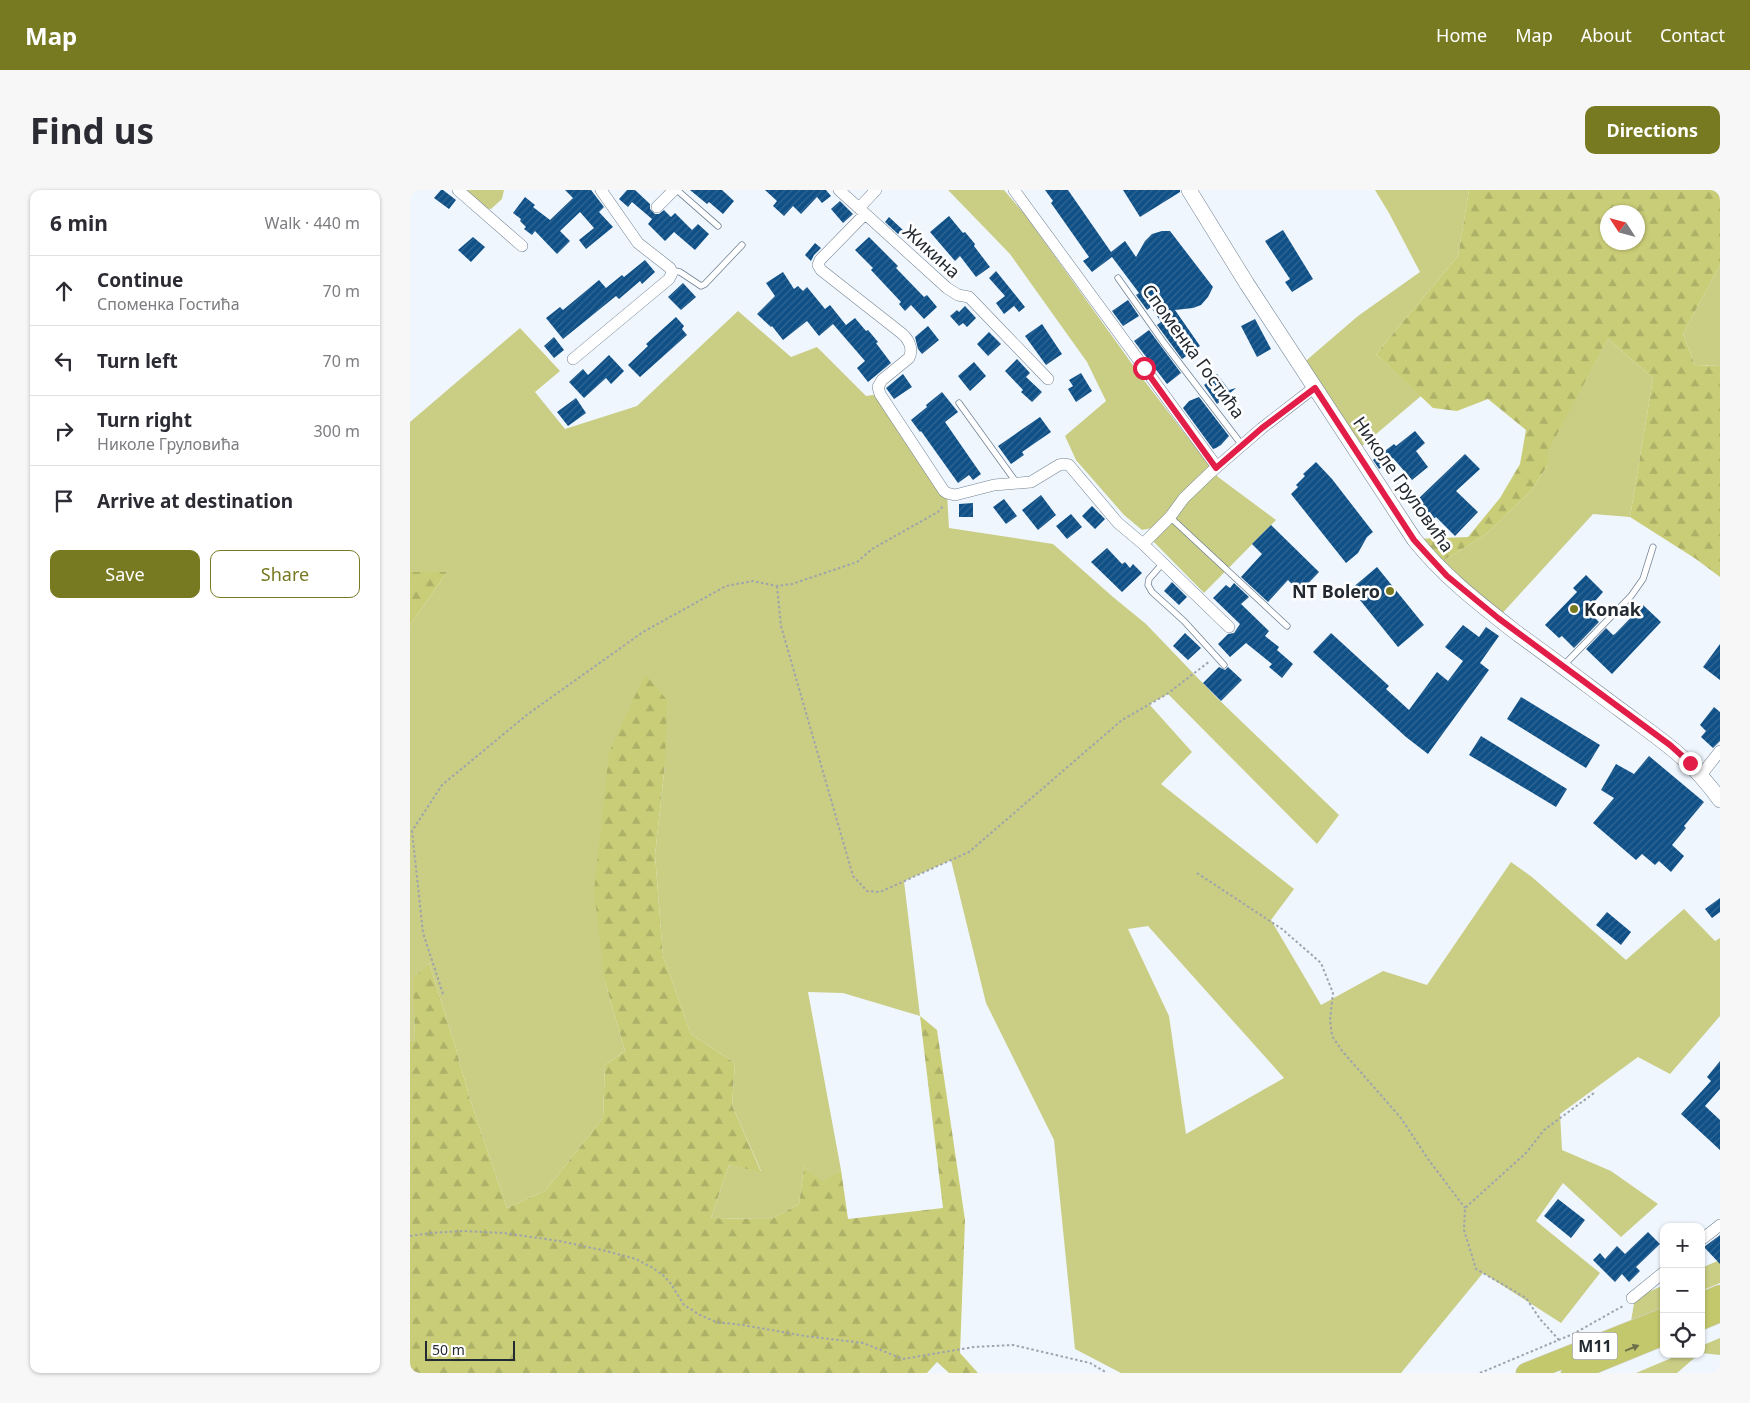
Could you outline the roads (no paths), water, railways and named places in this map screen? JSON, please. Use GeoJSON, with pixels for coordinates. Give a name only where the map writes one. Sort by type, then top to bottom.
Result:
{"type":"FeatureCollection","features":[{"type":"Feature","properties":{"kind":"highway"},"geometry":{"type":"LineString","coordinates":[[1705,1301],[1720,1295]]}},
{"type":"Feature","properties":{"kind":"highway"},"geometry":{"type":"LineString","coordinates":[[1705,1318],[1720,1312]]}},
{"type":"Feature","properties":{"kind":"highway","name":"M11"},"geometry":{"type":"LineString","coordinates":[[1526,1373],[1660,1320]]}},
{"type":"Feature","properties":{"kind":"highway","name":"M11"},"geometry":{"type":"LineString","coordinates":[[1571,1373],[1660,1337]]}},
{"type":"Feature","properties":{"kind":"street"},"geometry":{"type":"LineString","coordinates":[[458,190],[522,246]]}},
{"type":"Feature","properties":{"kind":"street"},"geometry":{"type":"LineString","coordinates":[[573,359],[669,279],[672,273],[668,267],[638,243],[601,190]]}},
{"type":"Feature","properties":{"kind":"street"},"geometry":{"type":"LineString","coordinates":[[658,207],[676,190]]}},
{"type":"Feature","properties":{"kind":"street","name":"Жикина"},"geometry":{"type":"LineString","coordinates":[[839,190],[947,288],[958,295],[969,298],[1048,379]]}},
{"type":"Feature","properties":{"kind":"street"},"geometry":{"type":"LineString","coordinates":[[876,190],[862,211],[820,260],[818,265],[820,270],[865,303],[906,337],[911,349],[909,358],[879,383],[878,390],[947,493],[954,495],[994,485],[1034,482],[1059,465],[1069,465],[1118,523],[1143,544],[1229,627]]}},
{"type":"Feature","properties":{"kind":"street"},"geometry":{"type":"LineString","coordinates":[[1014,190],[1216,468]]}},
{"type":"Feature","properties":{"kind":"street","name":"Николе Груловића"},"geometry":{"type":"LineString","coordinates":[[1189,190],[1315,388],[1409,532],[1426,554],[1462,589],[1563,667],[1670,745],[1701,775],[1720,799]]}},
{"type":"Feature","properties":{"kind":"street"},"geometry":{"type":"LineString","coordinates":[[1143,544],[1170,517],[1184,498],[1216,468],[1298,399],[1315,388]]}},
{"type":"Feature","properties":{"kind":"street"},"geometry":{"type":"LineString","coordinates":[[1701,775],[1720,751]]}},
{"type":"Feature","properties":{"kind":"street"},"geometry":{"type":"LineString","coordinates":[[1705,1237],[1720,1225]]}},
{"type":"Feature","properties":{"kind":"street"},"geometry":{"type":"LineString","coordinates":[[1632,1298],[1660,1275]]}},
{"type":"Feature","properties":{"kind":"lane"},"geometry":{"type":"LineString","coordinates":[[676,190],[718,226]]}},
{"type":"Feature","properties":{"kind":"lane"},"geometry":{"type":"LineString","coordinates":[[668,267],[680,272],[701,286],[742,245]]}},
{"type":"Feature","properties":{"kind":"lane","name":"Споменка Гостића"},"geometry":{"type":"LineString","coordinates":[[1118,278],[1164,343],[1242,445]]}},
{"type":"Feature","properties":{"kind":"lane"},"geometry":{"type":"LineString","coordinates":[[959,403],[1018,484]]}},
{"type":"Feature","properties":{"kind":"lane"},"geometry":{"type":"LineString","coordinates":[[1170,517],[1287,626]]}},
{"type":"Feature","properties":{"kind":"lane"},"geometry":{"type":"LineString","coordinates":[[1563,667],[1631,596],[1643,580],[1653,547]]}},
{"type":"Feature","properties":{"kind":"lane"},"geometry":{"type":"LineString","coordinates":[[1163,563],[1149,579],[1148,585],[1152,592],[1184,621],[1224,665]]}},
{"type":"Feature","properties":{"kind":"place","name":"NT Bolero"},"geometry":{"type":"Point","coordinates":[1390,591]}},
{"type":"Feature","properties":{"kind":"place","name":"Konak"},"geometry":{"type":"Point","coordinates":[1574,609]}}]}
